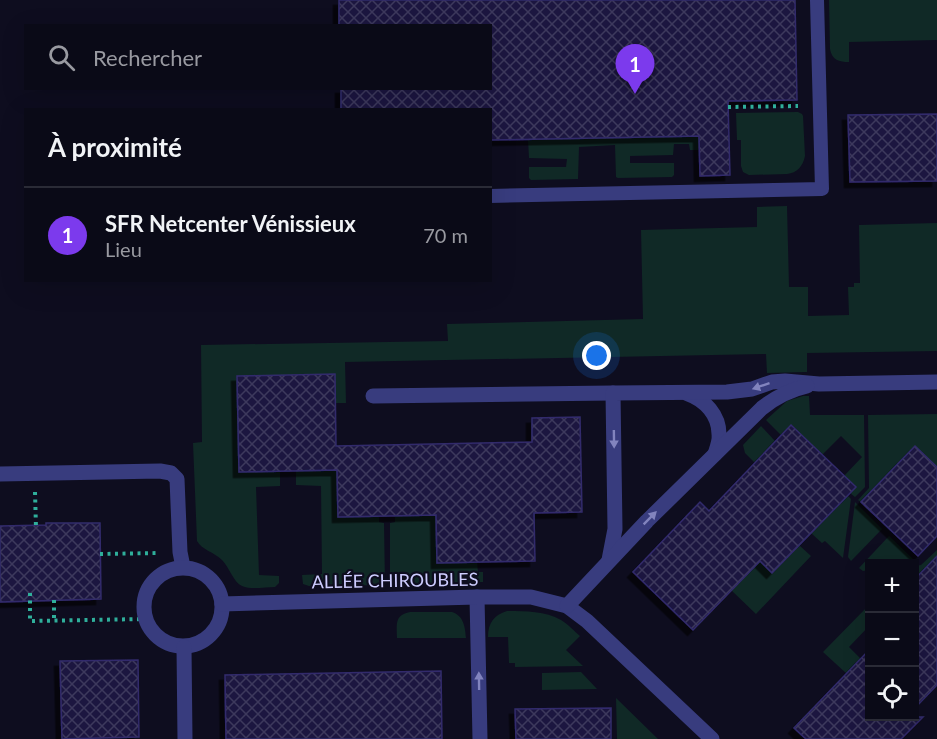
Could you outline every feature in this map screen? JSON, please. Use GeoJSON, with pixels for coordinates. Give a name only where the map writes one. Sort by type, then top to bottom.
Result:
{"type":"FeatureCollection","features":[{"type":"Feature","properties":{"kind":"street"},"geometry":{"type":"LineString","coordinates":[[373,396],[727,392],[785,381],[819,384],[937,382]]}},
{"type":"Feature","properties":{"kind":"street"},"geometry":{"type":"LineString","coordinates":[[567,606],[609,560],[762,408],[775,398],[794,389],[819,384]]}},
{"type":"Feature","properties":{"kind":"street"},"geometry":{"type":"LineString","coordinates":[[609,560],[615,529],[613,393]]}},
{"type":"Feature","properties":{"kind":"street"},"geometry":{"type":"LineString","coordinates":[[684,393],[699,398],[710,408],[720,435],[715,454]]}},
{"type":"Feature","properties":{"kind":"street"},"geometry":{"type":"LineString","coordinates":[[0,474],[160,471],[171,473],[177,479],[182,560]]}},
{"type":"Feature","properties":{"kind":"street"},"geometry":{"type":"LineString","coordinates":[[182,560],[210,578],[219,590],[222,604],[219,622],[208,638],[184,647],[172,645],[160,639],[151,630],[145,619],[144,604],[147,590],[156,578],[182,560]]}},
{"type":"Feature","properties":{"kind":"street"},"geometry":{"type":"LineString","coordinates":[[477,597],[480,739]]}},
{"type":"Feature","properties":{"kind":"street","name":"ALLÉE CHIROUBLES"},"geometry":{"type":"LineString","coordinates":[[222,604],[531,597],[567,606],[587,621],[712,739]]}},
{"type":"Feature","properties":{"kind":"street"},"geometry":{"type":"LineString","coordinates":[[184,647],[185,739]]}},
{"type":"Feature","properties":{"kind":"lane"},"geometry":{"type":"LineString","coordinates":[[492,196],[822,189],[817,0]]}},
{"type":"Feature","properties":{"kind":"path"},"geometry":{"type":"LineString","coordinates":[[728,107],[798,106]]}},
{"type":"Feature","properties":{"kind":"path"},"geometry":{"type":"LineString","coordinates":[[35,473],[36,528]]}},
{"type":"Feature","properties":{"kind":"path"},"geometry":{"type":"LineString","coordinates":[[100,554],[182,560]]}},
{"type":"Feature","properties":{"kind":"path"},"geometry":{"type":"LineString","coordinates":[[30,593],[30,621],[145,619]]}},
{"type":"Feature","properties":{"kind":"path"},"geometry":{"type":"LineString","coordinates":[[54,600],[54,620]]}},
{"type":"Feature","properties":{"kind":"green space"},"geometry":{"type":"Polygon","coordinates":[[[829,0],[937,0],[937,40],[849,42],[849,62],[839,61],[832,56],[830,49],[829,0]]]}},
{"type":"Feature","properties":{"kind":"green space"},"geometry":{"type":"Polygon","coordinates":[[[798,112],[803,116],[805,156],[799,168],[787,174],[749,175],[743,172],[741,140],[737,140],[736,113],[798,112]]]}},
{"type":"Feature","properties":{"kind":"green space"},"geometry":{"type":"Polygon","coordinates":[[[699,136],[700,150],[690,150],[689,144],[674,144],[673,155],[630,156],[630,163],[674,163],[672,177],[616,177],[615,145],[579,147],[578,179],[531,180],[529,178],[529,167],[566,167],[567,159],[529,158],[528,139],[699,136]]]}},
{"type":"Feature","properties":{"kind":"green space"},"geometry":{"type":"Polygon","coordinates":[[[787,206],[789,287],[808,287],[808,316],[849,315],[848,287],[854,287],[854,283],[860,283],[859,225],[937,223],[937,351],[807,353],[807,372],[767,373],[766,354],[345,362],[346,403],[335,403],[335,375],[280,471],[280,486],[256,487],[259,575],[279,576],[279,583],[275,587],[242,586],[236,582],[222,560],[197,541],[193,443],[202,442],[201,345],[448,341],[447,324],[643,319],[641,230],[757,227],[757,207],[787,206]]]}},
{"type":"Feature","properties":{"kind":"green space"},"geometry":{"type":"Polygon","coordinates":[[[809,396],[810,415],[864,415],[865,487],[855,497],[850,493],[844,476],[862,457],[841,436],[822,455],[792,425],[781,435],[766,420],[787,401],[809,396]]]}},
{"type":"Feature","properties":{"kind":"green space"},"geometry":{"type":"Polygon","coordinates":[[[937,414],[937,467],[915,446],[861,502],[858,500],[869,488],[868,415],[937,414]]]}},
{"type":"Feature","properties":{"kind":"green space"},"geometry":{"type":"Polygon","coordinates":[[[761,426],[775,441],[755,463],[745,453],[743,445],[761,426]]]}},
{"type":"Feature","properties":{"kind":"green space"},"geometry":{"type":"Polygon","coordinates":[[[337,470],[338,517],[379,516],[379,522],[384,523],[385,585],[309,586],[303,584],[302,575],[322,574],[321,486],[296,485],[296,471],[337,470]]]}},
{"type":"Feature","properties":{"kind":"green space"},"geometry":{"type":"Polygon","coordinates":[[[847,495],[851,499],[843,558],[825,541],[822,543],[811,533],[847,495]]]}},
{"type":"Feature","properties":{"kind":"green space"},"geometry":{"type":"Polygon","coordinates":[[[855,502],[882,529],[851,561],[848,557],[855,502]]]}},
{"type":"Feature","properties":{"kind":"green space"},"geometry":{"type":"Polygon","coordinates":[[[436,515],[477,562],[478,572],[483,572],[483,582],[390,584],[390,523],[395,522],[395,516],[436,515]]]}},
{"type":"Feature","properties":{"kind":"green space"},"geometry":{"type":"Polygon","coordinates":[[[889,536],[913,559],[867,559],[889,536]]]}},
{"type":"Feature","properties":{"kind":"green space"},"geometry":{"type":"Polygon","coordinates":[[[799,545],[811,556],[756,614],[731,590],[760,561],[772,573],[799,545]]]}},
{"type":"Feature","properties":{"kind":"green space"},"geometry":{"type":"Polygon","coordinates":[[[937,550],[937,566],[932,562],[919,575],[919,565],[937,550]]]}},
{"type":"Feature","properties":{"kind":"green space"},"geometry":{"type":"Polygon","coordinates":[[[865,562],[865,571],[859,568],[865,562]]]}},
{"type":"Feature","properties":{"kind":"green space"},"geometry":{"type":"Polygon","coordinates":[[[865,609],[865,630],[849,647],[861,659],[847,674],[823,652],[865,609]]]}},
{"type":"Feature","properties":{"kind":"green space"},"geometry":{"type":"Polygon","coordinates":[[[507,611],[542,613],[564,622],[580,636],[566,650],[583,666],[515,667],[515,663],[509,663],[508,637],[488,637],[493,620],[507,611]]]}},
{"type":"Feature","properties":{"kind":"green space"},"geometry":{"type":"Polygon","coordinates":[[[410,612],[452,612],[463,622],[466,638],[397,638],[399,618],[410,612]]]}},
{"type":"Feature","properties":{"kind":"green space"},"geometry":{"type":"Polygon","coordinates":[[[581,672],[597,689],[542,690],[542,673],[581,672]]]}},
{"type":"Feature","properties":{"kind":"green space"},"geometry":{"type":"Polygon","coordinates":[[[616,698],[658,739],[617,739],[616,698]]]}},
{"type":"Feature","properties":{"kind":"building"},"geometry":{"type":"Polygon","coordinates":[[[339,0],[795,0],[797,100],[728,101],[730,175],[700,176],[699,136],[492,140],[492,108],[341,108],[341,90],[492,90],[492,24],[339,24],[339,0]]]}},
{"type":"Feature","properties":{"kind":"building"},"geometry":{"type":"Polygon","coordinates":[[[937,114],[937,181],[850,182],[848,115],[937,114]]]}},
{"type":"Feature","properties":{"kind":"building"},"geometry":{"type":"Polygon","coordinates":[[[335,374],[336,446],[532,442],[532,418],[580,417],[582,512],[534,513],[535,561],[437,563],[436,515],[338,517],[337,470],[239,472],[237,376],[335,374]]]}},
{"type":"Feature","properties":{"kind":"building"},"geometry":{"type":"Polygon","coordinates":[[[791,425],[856,487],[772,573],[760,561],[693,630],[633,572],[700,502],[709,511],[791,425]]]}},
{"type":"Feature","properties":{"kind":"building"},"geometry":{"type":"Polygon","coordinates":[[[915,446],[937,467],[937,536],[918,556],[861,502],[915,446]]]}},
{"type":"Feature","properties":{"kind":"building"},"geometry":{"type":"Polygon","coordinates":[[[46,523],[100,523],[101,599],[0,602],[0,526],[46,525],[46,523]]]}},
{"type":"Feature","properties":{"kind":"building"},"geometry":{"type":"Polygon","coordinates":[[[937,556],[937,685],[919,704],[919,613],[919,575],[937,556]]]}},
{"type":"Feature","properties":{"kind":"building"},"geometry":{"type":"Polygon","coordinates":[[[865,654],[865,721],[919,721],[901,739],[806,739],[794,728],[865,654]]]}},
{"type":"Feature","properties":{"kind":"building"},"geometry":{"type":"Polygon","coordinates":[[[138,660],[139,737],[62,739],[60,661],[138,660]]]}},
{"type":"Feature","properties":{"kind":"building"},"geometry":{"type":"Polygon","coordinates":[[[441,671],[442,739],[226,739],[225,675],[441,671]]]}},
{"type":"Feature","properties":{"kind":"building"},"geometry":{"type":"Polygon","coordinates":[[[611,708],[611,739],[516,739],[515,709],[611,708]]]}},
{"type":"Feature","properties":{"kind":"place","name":"SFR Netcenter Vénissieux"},"geometry":{"type":"Point","coordinates":[635,94]}}]}
